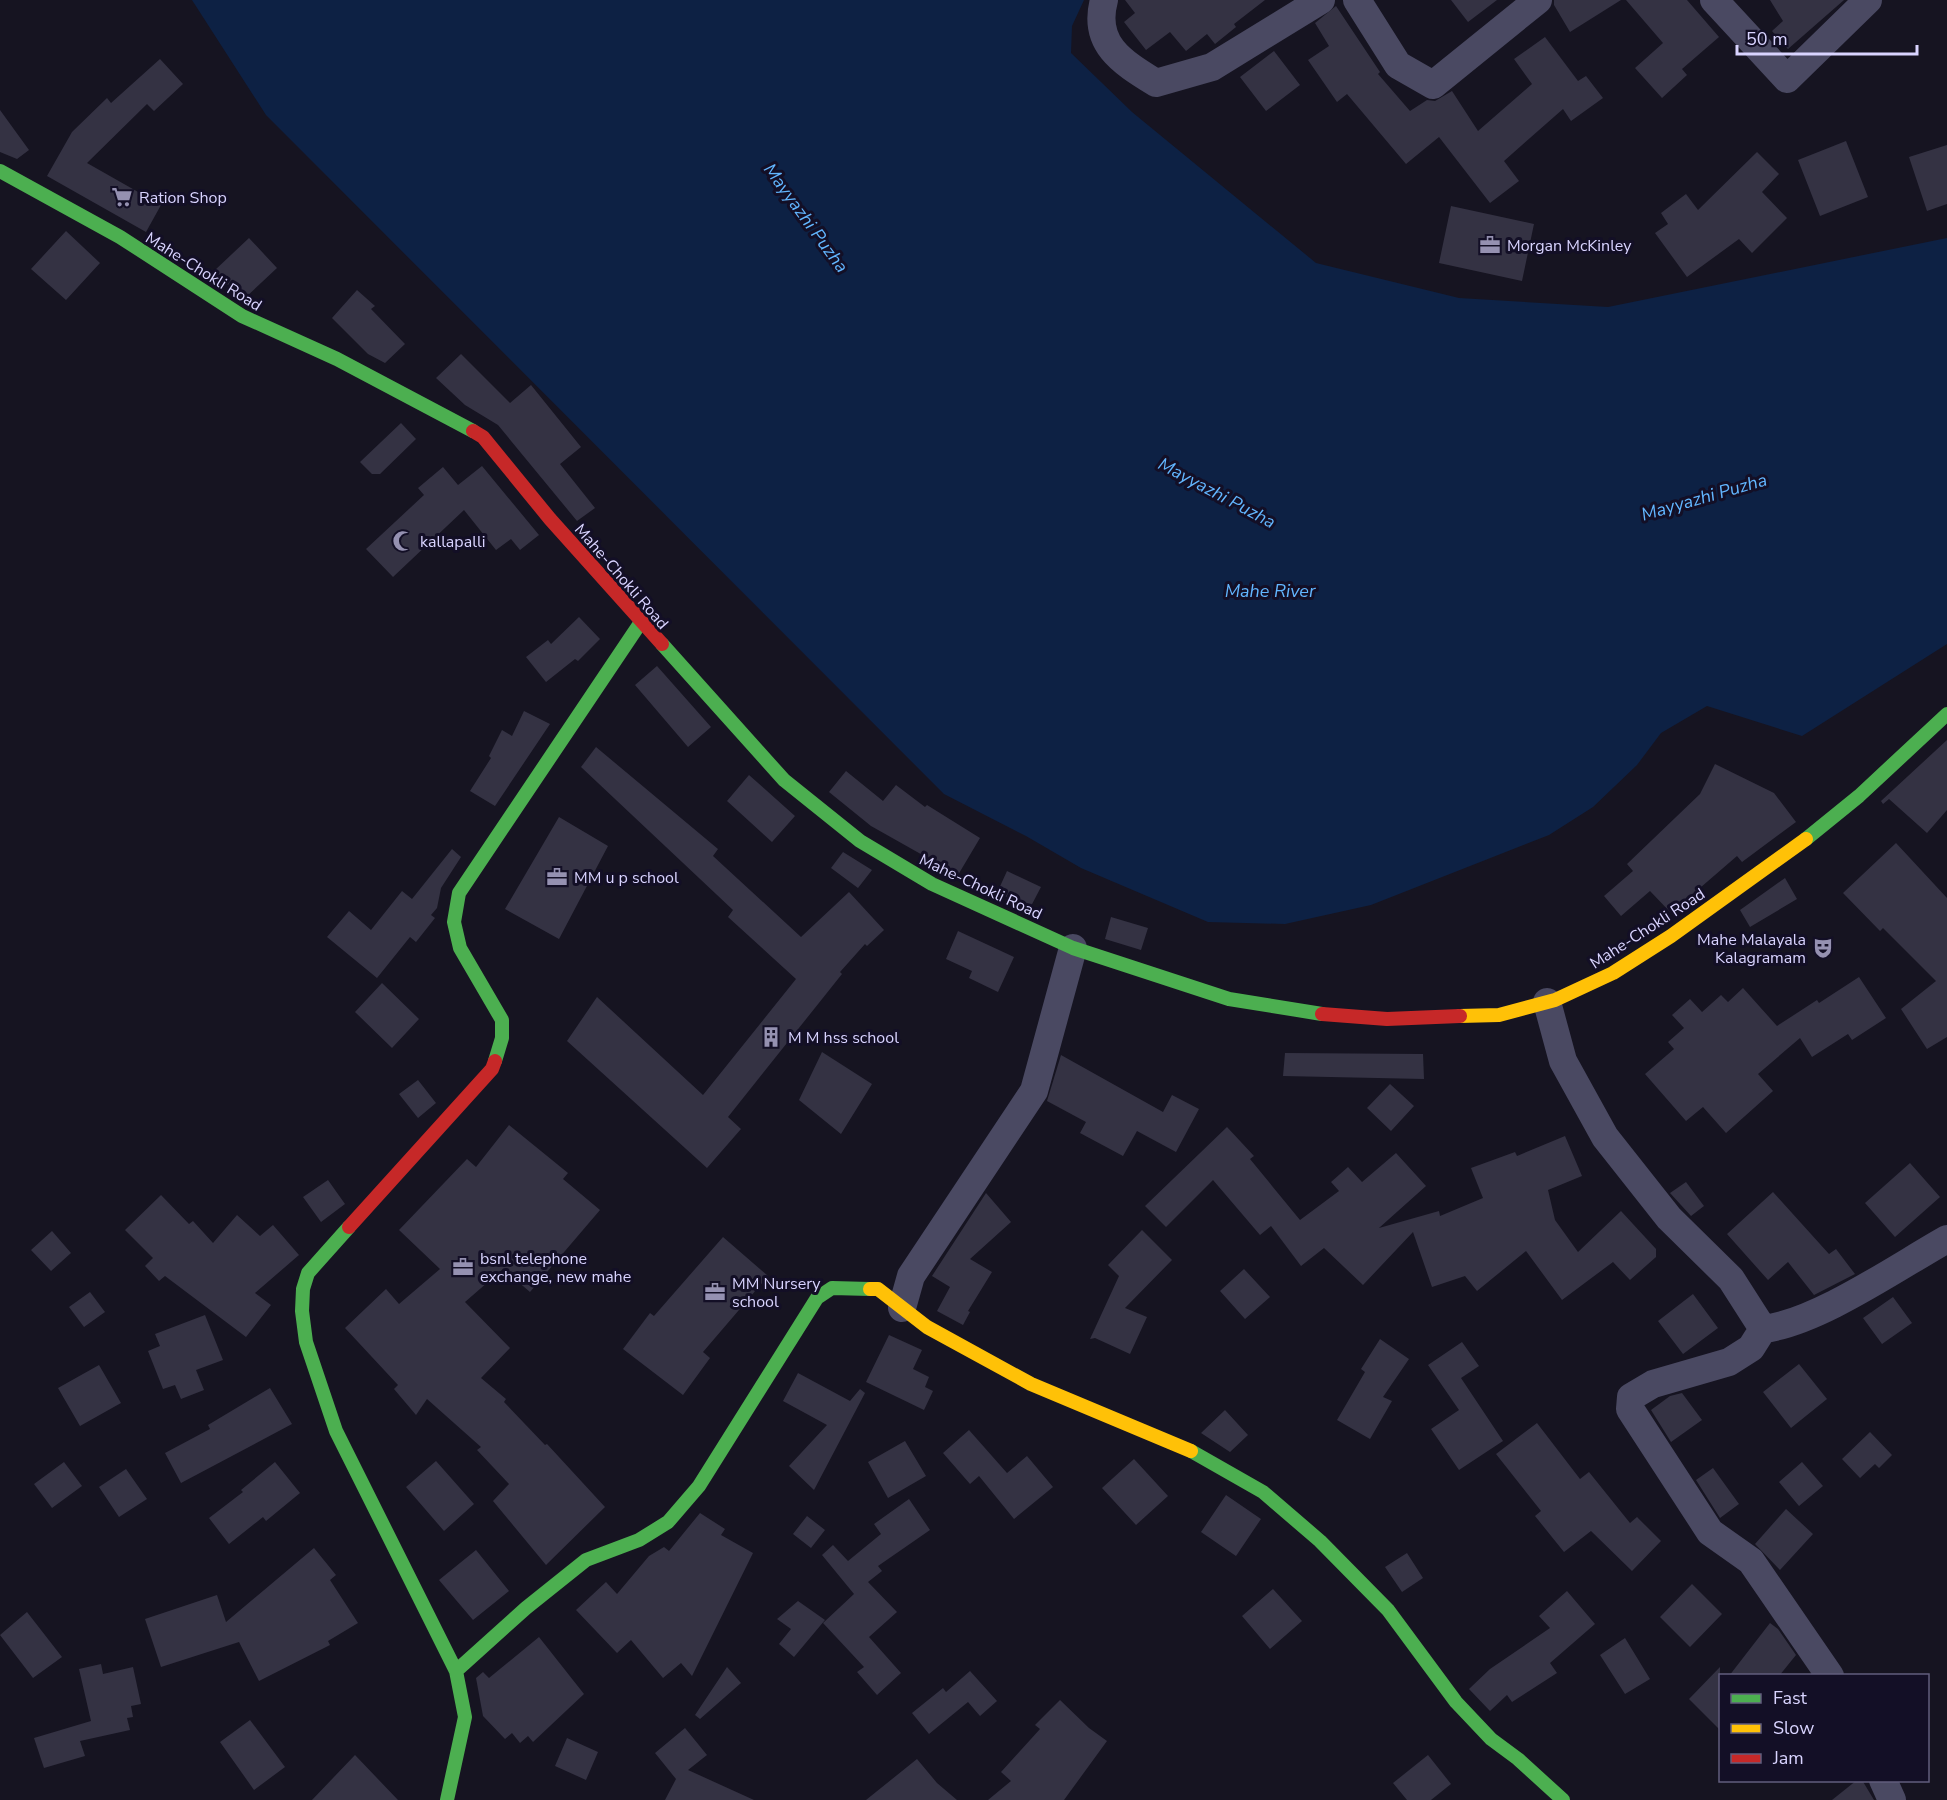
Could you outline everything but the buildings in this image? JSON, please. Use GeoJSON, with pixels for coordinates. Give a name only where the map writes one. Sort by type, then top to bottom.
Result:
{"type":"FeatureCollection","features":[{"type":"Feature","properties":{"kind":"street"},"geometry":{"type":"LineString","coordinates":[[1104,0],[1100,16],[1104,38],[1125,63],[1156,83],[1212,67],[1321,0]]}},
{"type":"Feature","properties":{"kind":"street"},"geometry":{"type":"LineString","coordinates":[[1357,0],[1398,65],[1432,85],[1538,0]]}},
{"type":"Feature","properties":{"kind":"street"},"geometry":{"type":"LineString","coordinates":[[1714,0],[1787,79],[1868,0]]}},
{"type":"Feature","properties":{"kind":"street","name":"Mahe-Chokli Road"},"geometry":{"type":"LineString","coordinates":[[0,171],[120,237],[242,316],[337,358],[483,437],[550,519],[784,780],[860,841],[932,884],[1073,948],[1229,999],[1306,1013],[1387,1019],[1443,1019],[1499,1015],[1547,1002],[1613,973],[1671,936],[1784,855],[1859,796],[1947,714]]}},
{"type":"Feature","properties":{"kind":"street"},"geometry":{"type":"LineString","coordinates":[[454,1799],[465,1717],[456,1671],[336,1431],[306,1342],[302,1311],[303,1289],[308,1273],[492,1069],[500,1045],[503,1022],[471,971],[455,938],[453,913],[459,893],[641,622]]}},
{"type":"Feature","properties":{"kind":"street"},"geometry":{"type":"LineString","coordinates":[[902,1308],[911,1276],[1034,1091],[1073,948]]}},
{"type":"Feature","properties":{"kind":"street"},"geometry":{"type":"LineString","coordinates":[[1547,1002],[1563,1061],[1605,1137],[1669,1218],[1731,1278],[1763,1329]]}},
{"type":"Feature","properties":{"kind":"street"},"geometry":{"type":"LineString","coordinates":[[1763,1329],[1783,1327],[1818,1312],[1947,1239]]}},
{"type":"Feature","properties":{"kind":"street"},"geometry":{"type":"LineString","coordinates":[[456,1671],[526,1608],[586,1560],[639,1540],[668,1522],[699,1485],[817,1298],[832,1288],[878,1289],[927,1327],[1031,1384],[1179,1444],[1263,1492],[1320,1541],[1388,1610],[1456,1702],[1491,1740],[1518,1759],[1563,1800]]}},
{"type":"Feature","properties":{"kind":"street"},"geometry":{"type":"LineString","coordinates":[[1763,1329],[1751,1348],[1729,1362],[1653,1384],[1631,1397],[1630,1409],[1710,1532],[1751,1561],[1829,1674]]}},
{"type":"Feature","properties":{"kind":"street"},"geometry":{"type":"LineString","coordinates":[[1884,1782],[1892,1800]]}},
{"type":"Feature","properties":{"kind":"water","name":"Mahe River"},"geometry":{"type":"Polygon","coordinates":[[[192,0],[1084,0],[1072,26],[1071,53],[1132,112],[1316,263],[1459,298],[1608,307],[1947,238],[1947,644],[1802,736],[1707,706],[1661,733],[1637,765],[1593,807],[1549,835],[1371,905],[1285,924],[1208,922],[1081,868],[1026,836],[944,794],[266,115],[192,0]]]}},
{"type":"Feature","properties":{"kind":"traffic: fast"},"geometry":{"type":"LineString","coordinates":[[0,171],[120,237],[242,316],[337,359],[473,431]]}},
{"type":"Feature","properties":{"kind":"traffic: fast"},"geometry":{"type":"LineString","coordinates":[[495,1061],[502,1038],[502,1020],[460,948],[454,922],[459,893],[641,622]]}},
{"type":"Feature","properties":{"kind":"traffic: fast"},"geometry":{"type":"LineString","coordinates":[[662,644],[784,780],[860,841],[932,884],[1073,948],[1229,999],[1322,1014]]}},
{"type":"Feature","properties":{"kind":"traffic: fast"},"geometry":{"type":"LineString","coordinates":[[1806,839],[1859,796],[1947,714]]}},
{"type":"Feature","properties":{"kind":"traffic: fast"},"geometry":{"type":"LineString","coordinates":[[349,1227],[308,1273],[303,1289],[302,1311],[306,1342],[336,1431],[456,1671],[465,1717],[447,1800]]}},
{"type":"Feature","properties":{"kind":"traffic: fast"},"geometry":{"type":"LineString","coordinates":[[456,1671],[526,1608],[586,1560],[639,1540],[668,1522],[699,1486],[817,1298],[832,1288],[870,1289]]}},
{"type":"Feature","properties":{"kind":"traffic: fast"},"geometry":{"type":"LineString","coordinates":[[1191,1451],[1263,1492],[1320,1541],[1388,1610],[1456,1702],[1491,1739],[1518,1759],[1563,1800]]}},
{"type":"Feature","properties":{"kind":"traffic: slow"},"geometry":{"type":"LineString","coordinates":[[1460,1016],[1499,1015],[1555,1000],[1613,973],[1671,936],[1806,839]]}},
{"type":"Feature","properties":{"kind":"traffic: slow"},"geometry":{"type":"LineString","coordinates":[[870,1289],[878,1289],[927,1327],[1031,1384],[1191,1451]]}},
{"type":"Feature","properties":{"kind":"traffic: jam"},"geometry":{"type":"LineString","coordinates":[[473,431],[483,437],[550,519],[662,644]]}},
{"type":"Feature","properties":{"kind":"traffic: jam"},"geometry":{"type":"LineString","coordinates":[[1322,1014],[1387,1019],[1460,1016]]}},
{"type":"Feature","properties":{"kind":"traffic: jam"},"geometry":{"type":"LineString","coordinates":[[349,1227],[492,1069],[495,1061]]}},
{"type":"Feature","properties":{"kind":"place","name":"Ration Shop"},"geometry":{"type":"Point","coordinates":[122,197]}},
{"type":"Feature","properties":{"kind":"place","name":"Morgan McKinley"},"geometry":{"type":"Point","coordinates":[1490,245]}},
{"type":"Feature","properties":{"kind":"place","name":"kallapalli"},"geometry":{"type":"Point","coordinates":[403,541]}},
{"type":"Feature","properties":{"kind":"place","name":"MM u p school"},"geometry":{"type":"Point","coordinates":[557,877]}},
{"type":"Feature","properties":{"kind":"place","name":"Mahe Malayala Kalagramam"},"geometry":{"type":"Point","coordinates":[1823,948]}},
{"type":"Feature","properties":{"kind":"place","name":"M M hss school"},"geometry":{"type":"Point","coordinates":[771,1037]}},
{"type":"Feature","properties":{"kind":"place","name":"bsnl telephone exchange, new mahe"},"geometry":{"type":"Point","coordinates":[463,1267]}},
{"type":"Feature","properties":{"kind":"place","name":"MM Nursery school"},"geometry":{"type":"Point","coordinates":[715,1292]}},
{"type":"Feature","properties":{"kind":"water label","name":"Mayyazhi Puzha"},"geometry":{"type":"Point","coordinates":[806,218]}},
{"type":"Feature","properties":{"kind":"water label","name":"Mayyazhi Puzha"},"geometry":{"type":"Point","coordinates":[1217,493]}},
{"type":"Feature","properties":{"kind":"water label","name":"Mayyazhi Puzha"},"geometry":{"type":"Point","coordinates":[1704,497]}}]}
